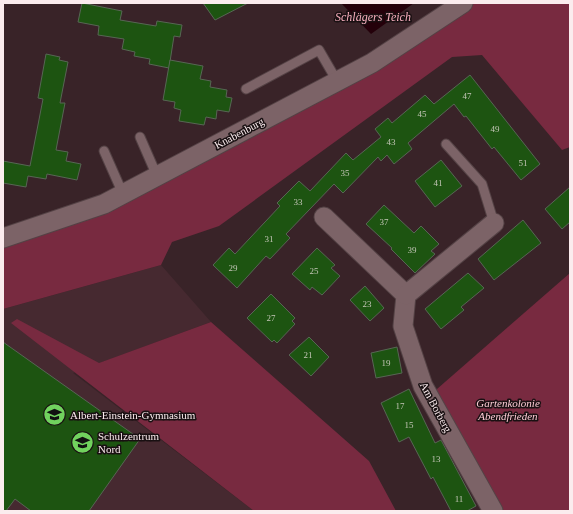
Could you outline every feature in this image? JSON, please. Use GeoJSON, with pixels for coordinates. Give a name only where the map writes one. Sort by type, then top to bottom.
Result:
{"type":"FeatureCollection","features":[{"type":"Feature","properties":{"kind":"street","name":"Knabenburg"},"geometry":{"type":"LineString","coordinates":[[3,238],[104,204],[372,62],[463,3]]}},
{"type":"Feature","properties":{"kind":"street"},"geometry":{"type":"LineString","coordinates":[[324,217],[406,295],[494,224]]}},
{"type":"Feature","properties":{"kind":"street","name":"Am Borberg"},"geometry":{"type":"LineString","coordinates":[[406,295],[404,326],[423,386],[493,511]]}},
{"type":"Feature","properties":{"kind":"lane"},"geometry":{"type":"LineString","coordinates":[[246,89],[319,50],[337,81]]}},
{"type":"Feature","properties":{"kind":"lane"},"geometry":{"type":"LineString","coordinates":[[140,136],[156,176]]}},
{"type":"Feature","properties":{"kind":"lane"},"geometry":{"type":"LineString","coordinates":[[446,144],[482,184],[494,224]]}},
{"type":"Feature","properties":{"kind":"lane"},"geometry":{"type":"LineString","coordinates":[[104,151],[123,194]]}},
{"type":"Feature","properties":{"kind":"shaded area","name":"Schulzentrum Nord"},"geometry":{"type":"Polygon","coordinates":[[[161,265],[211,322],[73,373],[254,511],[3,511],[3,309],[161,265]]]}},
{"type":"Feature","properties":{"kind":"green space"},"geometry":{"type":"Polygon","coordinates":[[[463,3],[570,3],[570,147],[562,150],[482,55],[452,57],[219,226],[172,242],[161,265],[3,309],[3,238],[104,204],[463,3]]]}},
{"type":"Feature","properties":{"kind":"green space","name":"Gartenkolonie Abendfrieden"},"geometry":{"type":"Polygon","coordinates":[[[570,273],[570,511],[493,511],[429,396],[570,273]]]}},
{"type":"Feature","properties":{"kind":"green space"},"geometry":{"type":"Polygon","coordinates":[[[17,319],[99,363],[211,322],[369,461],[396,511],[254,511],[11,323],[17,319]]]}},
{"type":"Feature","properties":{"kind":"water","name":"Schlägers Teich"},"geometry":{"type":"Polygon","coordinates":[[[341,3],[414,3],[371,34],[341,3]]]}},
{"type":"Feature","properties":{"kind":"building"},"geometry":{"type":"Polygon","coordinates":[[[82,3],[122,11],[120,20],[156,26],[157,21],[182,25],[180,37],[174,36],[169,68],[149,64],[150,59],[134,56],[135,52],[122,49],[124,39],[98,35],[99,26],[78,22],[82,3]]]}},
{"type":"Feature","properties":{"kind":"building"},"geometry":{"type":"Polygon","coordinates":[[[203,3],[248,3],[215,20],[203,3]]]}},
{"type":"Feature","properties":{"kind":"building"},"geometry":{"type":"Polygon","coordinates":[[[46,54],[60,57],[59,60],[68,62],[60,103],[65,103],[56,150],[68,152],[66,161],[81,164],[77,180],[47,174],[46,179],[28,176],[26,187],[3,183],[3,161],[30,166],[43,99],[38,98],[46,54]]]}},
{"type":"Feature","properties":{"kind":"building"},"geometry":{"type":"Polygon","coordinates":[[[170,60],[203,66],[200,79],[211,81],[210,87],[227,90],[226,97],[232,98],[229,112],[217,110],[216,119],[206,117],[204,125],[179,121],[181,110],[174,108],[175,102],[163,100],[170,60]]]}},
{"type":"Feature","properties":{"kind":"building"},"geometry":{"type":"Polygon","coordinates":[[[470,75],[540,164],[521,180],[494,147],[492,149],[466,116],[464,117],[454,104],[408,143],[412,149],[394,164],[387,155],[381,161],[378,157],[343,193],[334,184],[286,234],[290,238],[270,259],[266,256],[237,288],[213,265],[229,248],[235,254],[280,206],[277,203],[299,181],[310,191],[346,153],[353,160],[381,137],[375,129],[388,118],[392,123],[425,95],[434,104],[470,75]]]}},
{"type":"Feature","properties":{"kind":"building"},"geometry":{"type":"Polygon","coordinates":[[[441,160],[462,186],[435,207],[415,181],[441,160]]]}},
{"type":"Feature","properties":{"kind":"building"},"geometry":{"type":"Polygon","coordinates":[[[570,187],[570,222],[562,229],[545,209],[570,187]]]}},
{"type":"Feature","properties":{"kind":"building"},"geometry":{"type":"Polygon","coordinates":[[[384,205],[414,233],[421,226],[439,244],[431,251],[435,254],[415,273],[391,249],[392,248],[366,224],[384,205]]]}},
{"type":"Feature","properties":{"kind":"building"},"geometry":{"type":"Polygon","coordinates":[[[523,220],[541,243],[494,280],[478,259],[523,220]]]}},
{"type":"Feature","properties":{"kind":"building"},"geometry":{"type":"Polygon","coordinates":[[[317,248],[335,265],[331,268],[340,276],[322,295],[312,287],[310,290],[292,274],[317,248]]]}},
{"type":"Feature","properties":{"kind":"building"},"geometry":{"type":"Polygon","coordinates":[[[468,273],[484,288],[461,307],[464,310],[441,329],[425,309],[468,273]]]}},
{"type":"Feature","properties":{"kind":"building"},"geometry":{"type":"Polygon","coordinates":[[[365,286],[384,308],[370,321],[350,300],[365,286]]]}},
{"type":"Feature","properties":{"kind":"building"},"geometry":{"type":"Polygon","coordinates":[[[271,294],[295,318],[292,321],[295,324],[277,343],[274,340],[272,342],[247,318],[271,294]]]}},
{"type":"Feature","properties":{"kind":"building"},"geometry":{"type":"Polygon","coordinates":[[[309,337],[329,357],[311,376],[289,355],[309,337]]]}},
{"type":"Feature","properties":{"kind":"building","name":"Albert-Einstein-Gymnasium"},"geometry":{"type":"Polygon","coordinates":[[[3,342],[140,439],[89,511],[31,511],[15,499],[6,511],[3,511],[3,342]]]}},
{"type":"Feature","properties":{"kind":"building"},"geometry":{"type":"Polygon","coordinates":[[[397,347],[402,373],[376,378],[371,353],[397,347]]]}},
{"type":"Feature","properties":{"kind":"building"},"geometry":{"type":"Polygon","coordinates":[[[409,389],[435,443],[441,440],[476,506],[467,511],[451,511],[433,477],[431,479],[409,437],[399,442],[381,403],[409,389]]]}},
{"type":"Feature","properties":{"kind":"place","name":"Albert-Einstein-Gymnasium"},"geometry":{"type":"Point","coordinates":[55,415]}},
{"type":"Feature","properties":{"kind":"place","name":"Schulzentrum Nord"},"geometry":{"type":"Point","coordinates":[83,442]}}]}
